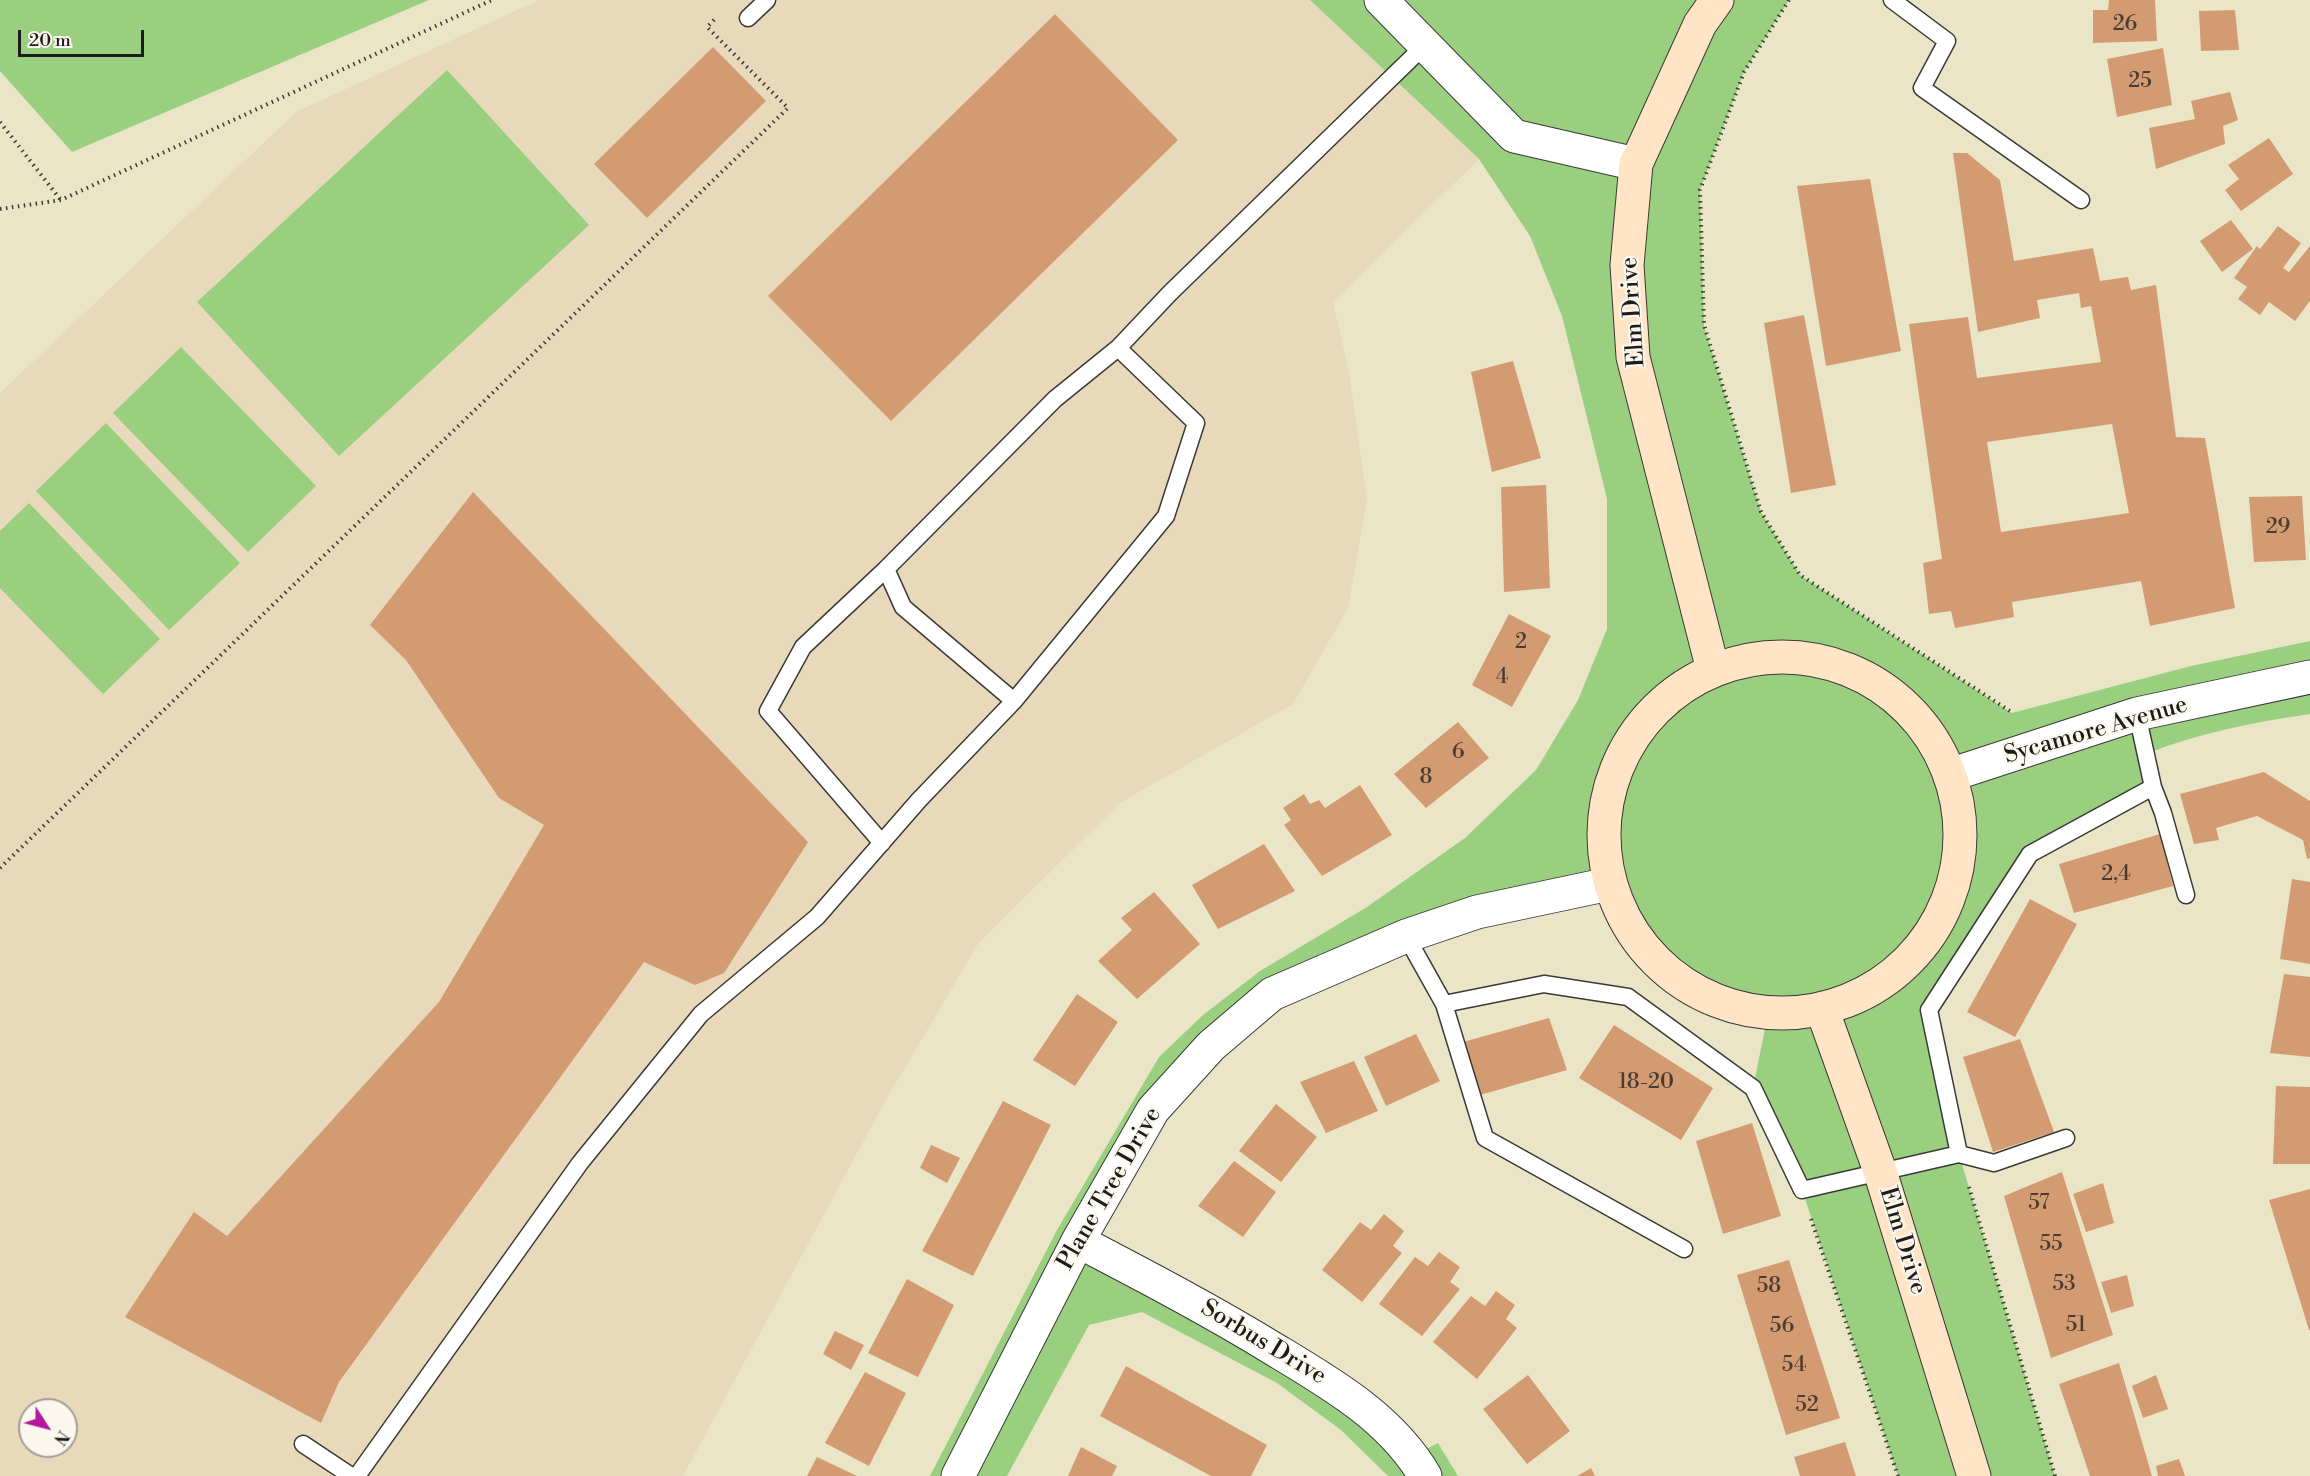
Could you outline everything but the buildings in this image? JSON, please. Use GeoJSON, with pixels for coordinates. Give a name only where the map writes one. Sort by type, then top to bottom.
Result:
{"type":"FeatureCollection","features":[{"type":"Feature","properties":{"kind":"street"},"geometry":{"type":"LineString","coordinates":[[1381,0],[1514,136],[1636,164]]}},
{"type":"Feature","properties":{"kind":"street","name":"Elm Drive"},"geometry":{"type":"LineString","coordinates":[[1713,670],[1633,357],[1627,265],[1636,164],[1700,24],[1717,0]]}},
{"type":"Feature","properties":{"kind":"street"},"geometry":{"type":"LineString","coordinates":[[1766,656],[1822,660],[1873,681],[1916,716],[1953,774],[1959,813],[1958,866],[1942,915],[1912,958],[1871,990],[1822,1010],[1768,1014],[1715,1002],[1668,974],[1632,934],[1609,884],[1602,833],[1611,782],[1633,735],[1668,696],[1713,670],[1766,656]]}},
{"type":"Feature","properties":{"kind":"street","name":"Sycamore Avenue"},"geometry":{"type":"LineString","coordinates":[[1953,774],[2137,714],[2310,677]]}},
{"type":"Feature","properties":{"kind":"street","name":"Plane Tree Drive"},"geometry":{"type":"LineString","coordinates":[[958,1476],[1078,1240],[1153,1110],[1211,1046],[1272,993],[1406,936],[1478,912],[1609,884]]}},
{"type":"Feature","properties":{"kind":"street","name":"Elm Drive"},"geometry":{"type":"LineString","coordinates":[[1822,1010],[1880,1171],[1974,1476]]}},
{"type":"Feature","properties":{"kind":"street","name":"Sorbus Drive"},"geometry":{"type":"LineString","coordinates":[[1078,1240],[1221,1317],[1349,1394],[1413,1456],[1425,1476]]}},
{"type":"Feature","properties":{"kind":"lane"},"geometry":{"type":"LineString","coordinates":[[748,18],[766,0]]}},
{"type":"Feature","properties":{"kind":"lane"},"geometry":{"type":"LineString","coordinates":[[1892,0],[1947,41],[1922,88],[2081,200]]}},
{"type":"Feature","properties":{"kind":"lane"},"geometry":{"type":"LineString","coordinates":[[882,843],[768,711],[803,647],[886,569],[1055,399],[1118,348],[1170,293],[1425,45]]}},
{"type":"Feature","properties":{"kind":"lane"},"geometry":{"type":"LineString","coordinates":[[357,1476],[580,1163],[694,1023],[817,917],[882,843],[1014,701],[1166,516],[1196,423],[1118,348]]}},
{"type":"Feature","properties":{"kind":"lane"},"geometry":{"type":"LineString","coordinates":[[886,569],[903,608],[1014,701]]}},
{"type":"Feature","properties":{"kind":"lane"},"geometry":{"type":"LineString","coordinates":[[2137,714],[2153,788],[2163,813],[2186,895]]}},
{"type":"Feature","properties":{"kind":"lane"},"geometry":{"type":"LineString","coordinates":[[1959,1154],[1929,1010],[2030,854],[2153,788]]}},
{"type":"Feature","properties":{"kind":"lane"},"geometry":{"type":"LineString","coordinates":[[1406,936],[1444,1004],[1485,1138],[1684,1249]]}},
{"type":"Feature","properties":{"kind":"lane"},"geometry":{"type":"LineString","coordinates":[[1444,1004],[1544,984],[1628,998],[1753,1088],[1802,1190],[1959,1154],[1994,1163],[2066,1138]]}},
{"type":"Feature","properties":{"kind":"lane"},"geometry":{"type":"LineString","coordinates":[[303,1444],[351,1476]]}},
{"type":"Feature","properties":{"kind":"path"},"geometry":{"type":"LineString","coordinates":[[0,209],[61,200],[492,0]]}},
{"type":"Feature","properties":{"kind":"path"},"geometry":{"type":"LineString","coordinates":[[1790,0],[1744,72],[1700,190],[1704,326],[1761,512],[1800,575],[2056,741]]}},
{"type":"Feature","properties":{"kind":"path"},"geometry":{"type":"LineString","coordinates":[[0,868],[788,108],[707,27],[721,13]]}},
{"type":"Feature","properties":{"kind":"path"},"geometry":{"type":"LineString","coordinates":[[0,122],[61,200]]}},
{"type":"Feature","properties":{"kind":"path"},"geometry":{"type":"LineString","coordinates":[[1959,1154],[2055,1476]]}},
{"type":"Feature","properties":{"kind":"path"},"geometry":{"type":"LineString","coordinates":[[1802,1190],[1898,1476]]}},
{"type":"Feature","properties":{"kind":"shaded area"},"geometry":{"type":"Polygon","coordinates":[[[539,0],[1310,0],[1479,159],[1333,302],[1349,372],[1367,500],[1348,608],[1293,704],[1120,803],[978,944],[883,1105],[683,1476],[0,1476],[0,393],[296,112],[539,0]]]}},
{"type":"Feature","properties":{"kind":"green space"},"geometry":{"type":"Polygon","coordinates":[[[0,0],[429,0],[72,152],[0,71],[0,0]]]}},
{"type":"Feature","properties":{"kind":"green space"},"geometry":{"type":"Polygon","coordinates":[[[1310,0],[1789,0],[1744,72],[1700,190],[1704,326],[1761,512],[1800,575],[2012,713],[2191,666],[2310,641],[2310,714],[2226,729],[2146,754],[2153,787],[2030,854],[1929,1010],[1959,1154],[2055,1476],[1898,1476],[1802,1190],[1753,1088],[1768,1014],[1715,1002],[1668,974],[1632,934],[1609,885],[1406,936],[1211,1046],[1078,1240],[1413,1456],[1438,1443],[1458,1476],[1388,1476],[1341,1430],[1277,1383],[1142,1312],[1089,1325],[1007,1476],[930,1476],[1057,1230],[1159,1057],[1203,1015],[1260,971],[1367,907],[1465,838],[1536,770],[1578,700],[1607,629],[1607,499],[1562,316],[1530,236],[1479,159],[1310,0]]]}},
{"type":"Feature","properties":{"kind":"green space"},"geometry":{"type":"Polygon","coordinates":[[[447,70],[589,225],[339,456],[197,302],[447,70]]]}},
{"type":"Feature","properties":{"kind":"green space"},"geometry":{"type":"Polygon","coordinates":[[[181,347],[316,486],[248,552],[113,413],[181,347]]]}},
{"type":"Feature","properties":{"kind":"green space"},"geometry":{"type":"Polygon","coordinates":[[[106,423],[240,563],[169,630],[36,491],[106,423]]]}},
{"type":"Feature","properties":{"kind":"green space"},"geometry":{"type":"Polygon","coordinates":[[[29,503],[160,639],[103,694],[0,588],[0,531],[29,503]]]}}]}
